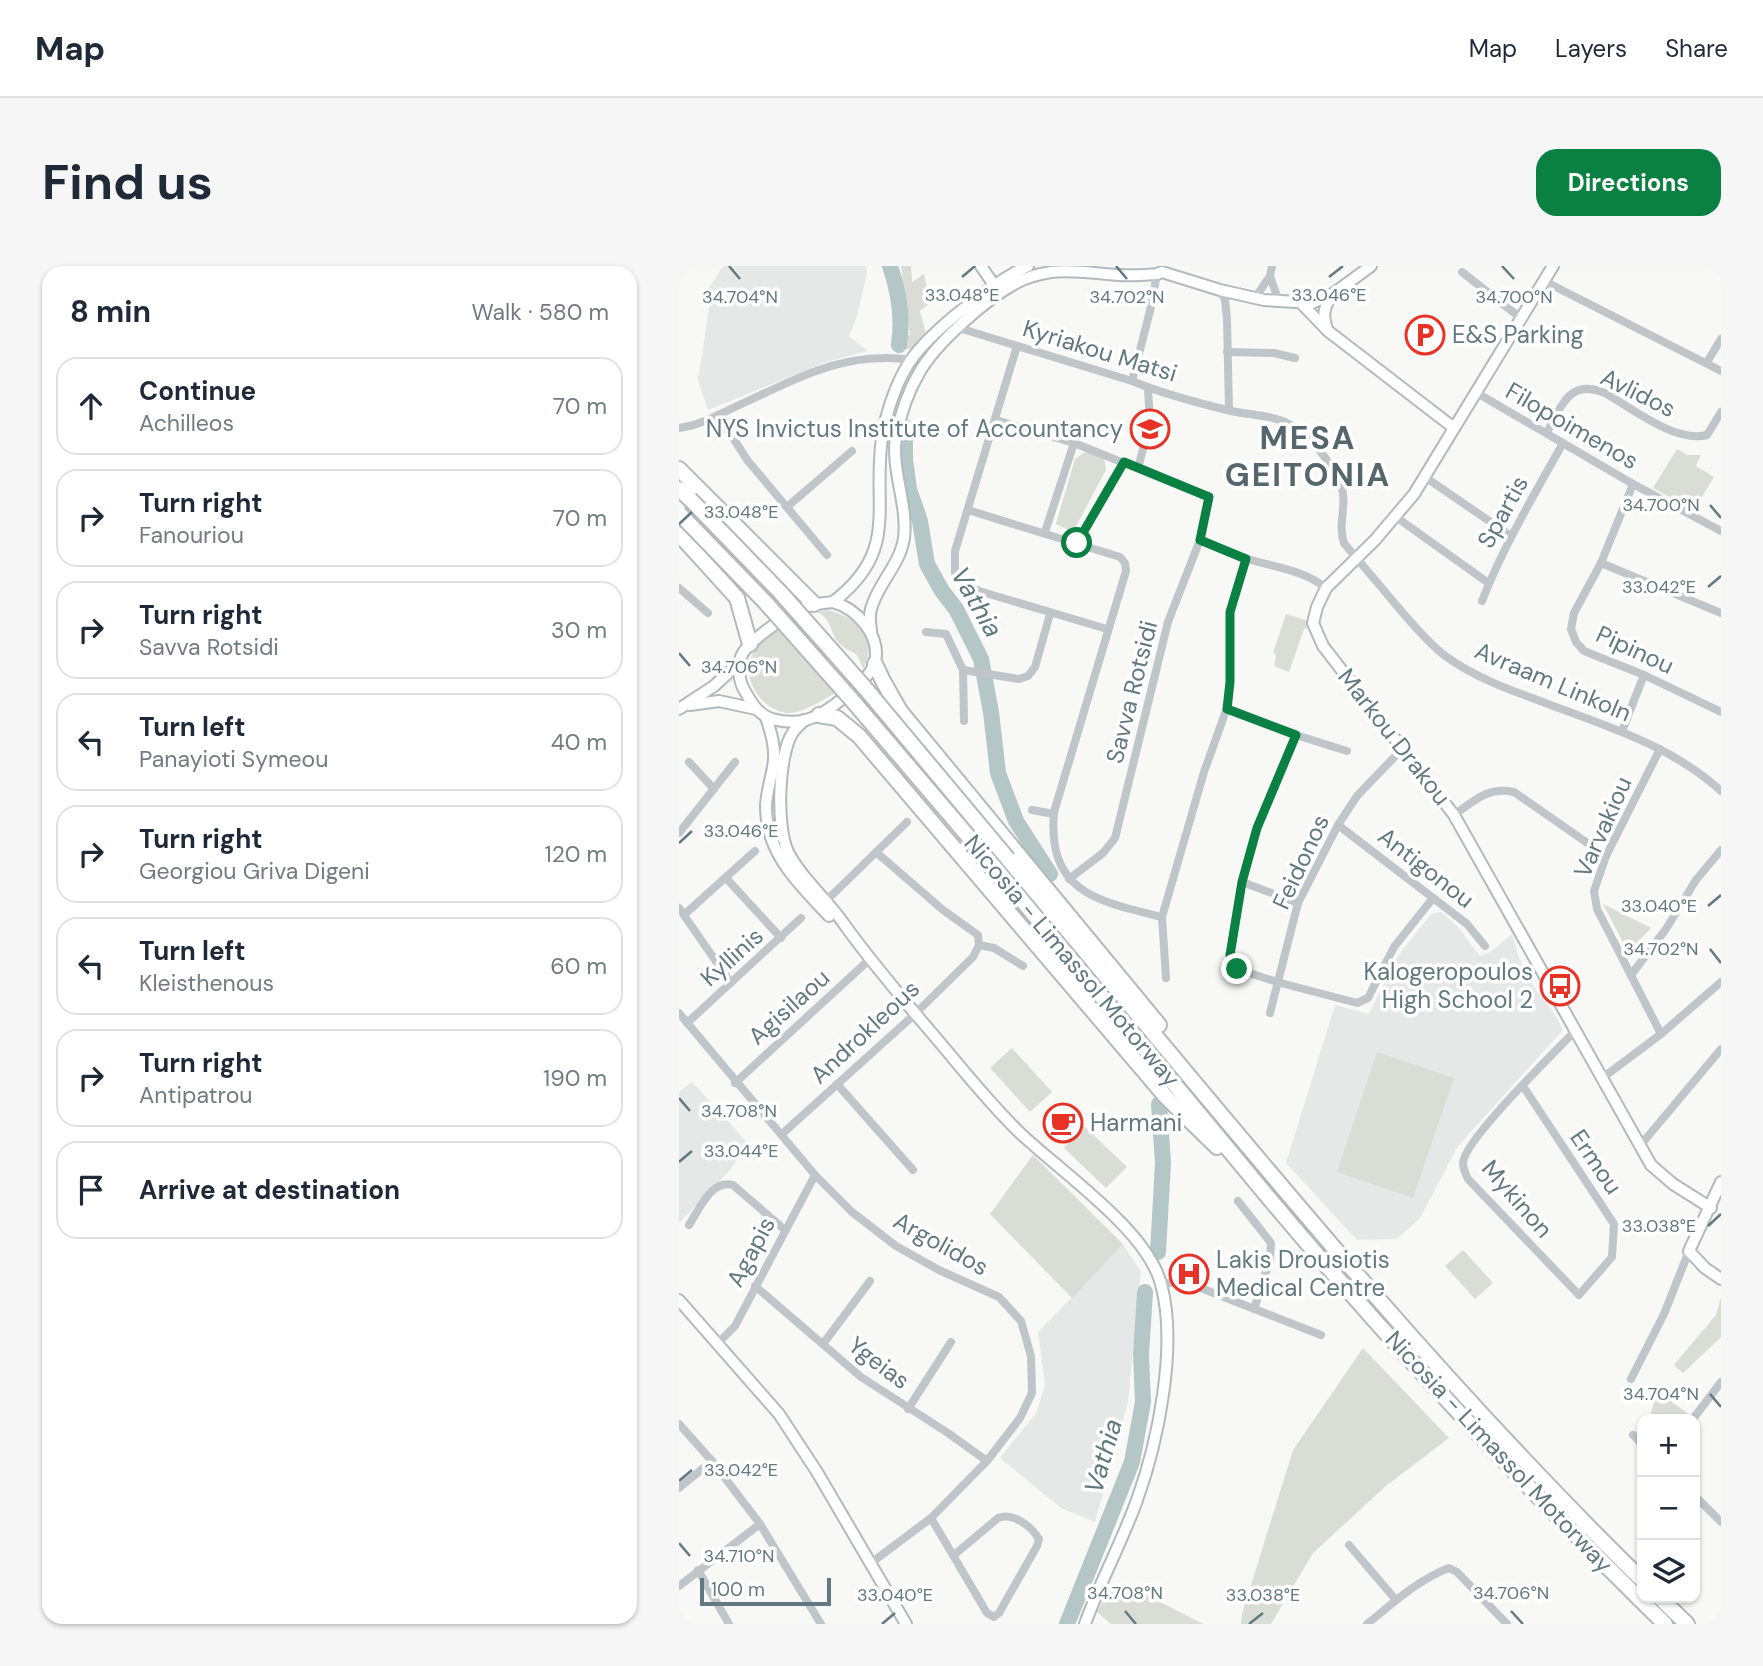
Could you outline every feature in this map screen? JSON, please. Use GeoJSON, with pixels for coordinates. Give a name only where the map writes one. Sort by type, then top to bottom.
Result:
{"type":"FeatureCollection","features":[{"type":"Feature","properties":{"kind":"highway"},"geometry":{"type":"LineString","coordinates":[[679,469],[814,604]]}},
{"type":"Feature","properties":{"kind":"highway","name":"Nicosia - Limassol Motorway"},"geometry":{"type":"LineString","coordinates":[[684,494],[780,592],[865,688],[1399,1323],[1573,1513],[1637,1575]]}},
{"type":"Feature","properties":{"kind":"highway","name":"Nicosia - Limassol Motorway"},"geometry":{"type":"LineString","coordinates":[[679,513],[767,603],[843,690],[1113,1008],[1263,1191],[1379,1325],[1562,1523],[1665,1624]]}},
{"type":"Feature","properties":{"kind":"highway"},"geometry":{"type":"LineString","coordinates":[[679,534],[737,598],[750,645]]}},
{"type":"Feature","properties":{"kind":"highway"},"geometry":{"type":"LineString","coordinates":[[876,664],[900,710],[1135,994],[1277,1181]]}},
{"type":"Feature","properties":{"kind":"highway"},"geometry":{"type":"LineString","coordinates":[[811,718],[837,718],[859,736],[1166,1097],[1263,1191]]}},
{"type":"Feature","properties":{"kind":"highway"},"geometry":{"type":"LineString","coordinates":[[1562,1523],[1656,1624]]}},
{"type":"Feature","properties":{"kind":"highway"},"geometry":{"type":"LineString","coordinates":[[1665,1603],[1687,1624]]}},
{"type":"Feature","properties":{"kind":"street"},"geometry":{"type":"LineString","coordinates":[[981,266],[996,289]]}},
{"type":"Feature","properties":{"kind":"street"},"geometry":{"type":"LineString","coordinates":[[833,602],[857,582],[873,555],[881,524],[882,436],[901,379],[912,360],[933,336],[1028,266]]}},
{"type":"Feature","properties":{"kind":"street"},"geometry":{"type":"LineString","coordinates":[[1130,266],[1192,286],[1279,302],[1301,303],[1312,303],[1334,293],[1369,267]]}},
{"type":"Feature","properties":{"kind":"street"},"geometry":{"type":"LineString","coordinates":[[1255,298],[1270,276],[1272,266]]}},
{"type":"Feature","properties":{"kind":"street","name":"Markou Drakou"},"geometry":{"type":"LineString","coordinates":[[1553,266],[1425,478],[1396,517],[1326,588],[1313,623],[1322,646],[1454,815],[1651,1165],[1673,1184],[1711,1208]]}},
{"type":"Feature","properties":{"kind":"street"},"geometry":{"type":"LineString","coordinates":[[1085,1624],[1098,1587],[1137,1500],[1158,1428],[1168,1325],[1161,1283],[1145,1251],[1111,1213],[1020,1133],[992,1104],[869,960],[799,870],[788,851],[781,832],[780,805],[784,762],[793,732],[863,680],[876,664],[870,612],[900,555],[904,538],[896,456],[899,423],[920,371],[938,347],[960,328],[996,289],[1052,272],[1157,274]]}},
{"type":"Feature","properties":{"kind":"street"},"geometry":{"type":"LineString","coordinates":[[1462,272],[1522,319]]}},
{"type":"Feature","properties":{"kind":"street"},"geometry":{"type":"LineString","coordinates":[[1132,381],[1157,274]]}},
{"type":"Feature","properties":{"kind":"street"},"geometry":{"type":"LineString","coordinates":[[1270,276],[1279,302]]}},
{"type":"Feature","properties":{"kind":"street"},"geometry":{"type":"LineString","coordinates":[[1544,281],[1721,371]]}},
{"type":"Feature","properties":{"kind":"street"},"geometry":{"type":"LineString","coordinates":[[1215,289],[1225,300],[1229,410]]}},
{"type":"Feature","properties":{"kind":"street"},"geometry":{"type":"LineString","coordinates":[[1328,331],[1323,316],[1326,304],[1334,293]]}},
{"type":"Feature","properties":{"kind":"street"},"geometry":{"type":"LineString","coordinates":[[1301,303],[1328,331],[1454,428]]}},
{"type":"Feature","properties":{"kind":"street","name":"Kyriakou Matsi"},"geometry":{"type":"LineString","coordinates":[[960,328],[1148,388],[1229,410],[1287,422],[1315,447],[1340,483],[1344,502],[1341,534],[1344,543],[1357,559]]}},
{"type":"Feature","properties":{"kind":"street"},"geometry":{"type":"LineString","coordinates":[[1707,362],[1721,339]]}},
{"type":"Feature","properties":{"kind":"street"},"geometry":{"type":"LineString","coordinates":[[1017,346],[955,551],[955,573],[979,592],[1107,629]]}},
{"type":"Feature","properties":{"kind":"street"},"geometry":{"type":"LineString","coordinates":[[1227,352],[1296,358]]}},
{"type":"Feature","properties":{"kind":"street"},"geometry":{"type":"LineString","coordinates":[[679,429],[719,415],[839,362],[868,358],[912,360]]}},
{"type":"Feature","properties":{"kind":"street"},"geometry":{"type":"LineString","coordinates":[[996,420],[1074,443],[1138,468],[1150,424],[1148,388]]}},
{"type":"Feature","properties":{"kind":"street","name":"Avlidos"},"geometry":{"type":"LineString","coordinates":[[1547,432],[1567,397],[1579,388],[1594,388],[1677,434],[1693,438],[1707,435],[1721,412]]}},
{"type":"Feature","properties":{"kind":"street","name":"Filopoimenos"},"geometry":{"type":"LineString","coordinates":[[1477,393],[1633,485],[1721,531]]}},
{"type":"Feature","properties":{"kind":"street"},"geometry":{"type":"LineString","coordinates":[[719,415],[748,461],[827,555]]}},
{"type":"Feature","properties":{"kind":"street"},"geometry":{"type":"LineString","coordinates":[[1045,532],[1074,443]]}},
{"type":"Feature","properties":{"kind":"street","name":"Spartis"},"geometry":{"type":"LineString","coordinates":[[1482,601],[1487,582],[1563,443]]}},
{"type":"Feature","properties":{"kind":"street"},"geometry":{"type":"LineString","coordinates":[[787,507],[852,451]]}},
{"type":"Feature","properties":{"kind":"street"},"geometry":{"type":"LineString","coordinates":[[1077,543],[1124,462]]}},
{"type":"Feature","properties":{"kind":"street","name":"Savva Rotsidi"},"geometry":{"type":"LineString","coordinates":[[1069,880],[1104,853],[1115,838],[1168,622],[1200,540],[1209,497],[1138,468]]}},
{"type":"Feature","properties":{"kind":"street"},"geometry":{"type":"LineString","coordinates":[[1425,478],[1511,536]]}},
{"type":"Feature","properties":{"kind":"street","name":"Pipinou"},"geometry":{"type":"LineString","coordinates":[[1633,485],[1601,563],[1574,613],[1571,629],[1576,642],[1584,651],[1644,675],[1721,712]]}},
{"type":"Feature","properties":{"kind":"street"},"geometry":{"type":"LineString","coordinates":[[968,510],[1120,556],[1125,563],[1126,571],[1054,814],[1052,832],[1058,858],[1069,880],[1081,891],[1108,904],[1162,917]]}},
{"type":"Feature","properties":{"kind":"street"},"geometry":{"type":"LineString","coordinates":[[1396,517],[1487,582]]}},
{"type":"Feature","properties":{"kind":"street"},"geometry":{"type":"LineString","coordinates":[[1200,540],[1246,559],[1280,566],[1318,581],[1326,588]]}},
{"type":"Feature","properties":{"kind":"street"},"geometry":{"type":"LineString","coordinates":[[1166,978],[1162,917],[1204,772],[1227,709],[1230,682],[1230,612],[1246,559]]}},
{"type":"Feature","properties":{"kind":"street","name":"Avraam Linkoln"},"geometry":{"type":"LineString","coordinates":[[1357,559],[1424,637],[1445,655],[1507,689],[1660,749],[1703,775],[1721,791]]}},
{"type":"Feature","properties":{"kind":"street"},"geometry":{"type":"LineString","coordinates":[[1601,563],[1721,613]]}},
{"type":"Feature","properties":{"kind":"street"},"geometry":{"type":"LineString","coordinates":[[679,587],[708,613]]}},
{"type":"Feature","properties":{"kind":"street"},"geometry":{"type":"LineString","coordinates":[[811,718],[784,723],[766,717],[756,709],[740,678],[742,653],[800,609],[814,604],[833,602],[845,606],[870,630]]}},
{"type":"Feature","properties":{"kind":"street"},"geometry":{"type":"LineString","coordinates":[[963,670],[1019,679],[1028,676],[1035,667],[1051,614]]}},
{"type":"Feature","properties":{"kind":"street"},"geometry":{"type":"LineString","coordinates":[[926,632],[946,634],[963,670],[964,721]]}},
{"type":"Feature","properties":{"kind":"street"},"geometry":{"type":"LineString","coordinates":[[682,708],[714,686],[740,662]]}},
{"type":"Feature","properties":{"kind":"street"},"geometry":{"type":"LineString","coordinates":[[1622,732],[1644,675]]}},
{"type":"Feature","properties":{"kind":"street"},"geometry":{"type":"LineString","coordinates":[[682,708],[719,701],[756,709]]}},
{"type":"Feature","properties":{"kind":"street"},"geometry":{"type":"LineString","coordinates":[[1227,709],[1347,751]]}},
{"type":"Feature","properties":{"kind":"street"},"geometry":{"type":"LineString","coordinates":[[766,717],[774,760],[766,805],[768,829],[776,853],[790,874],[839,928],[854,940]]}},
{"type":"Feature","properties":{"kind":"street"},"geometry":{"type":"LineString","coordinates":[[1296,735],[1257,828],[1242,882],[1230,955],[1237,969],[1357,1003],[1368,998],[1394,947],[1433,898]]}},
{"type":"Feature","properties":{"kind":"street","name":"Feidonos"},"geometry":{"type":"LineString","coordinates":[[1270,1013],[1299,903],[1338,825],[1357,796],[1403,748]]}},
{"type":"Feature","properties":{"kind":"street","name":"Varvakiou"},"geometry":{"type":"LineString","coordinates":[[1660,749],[1606,856],[1594,891],[1597,909],[1661,1034]]}},
{"type":"Feature","properties":{"kind":"street"},"geometry":{"type":"LineString","coordinates":[[689,762],[714,789]]}},
{"type":"Feature","properties":{"kind":"street"},"geometry":{"type":"LineString","coordinates":[[679,833],[736,762]]}},
{"type":"Feature","properties":{"kind":"street"},"geometry":{"type":"LineString","coordinates":[[1454,815],[1492,792],[1500,789],[1514,792],[1606,856]]}},
{"type":"Feature","properties":{"kind":"street"},"geometry":{"type":"LineString","coordinates":[[1032,810],[1054,814]]}},
{"type":"Feature","properties":{"kind":"street"},"geometry":{"type":"LineString","coordinates":[[825,902],[907,822]]}},
{"type":"Feature","properties":{"kind":"street","name":"Antigonou"},"geometry":{"type":"LineString","coordinates":[[1338,825],[1467,924],[1485,946]]}},
{"type":"Feature","properties":{"kind":"street"},"geometry":{"type":"LineString","coordinates":[[1631,975],[1666,929],[1696,880],[1721,850]]}},
{"type":"Feature","properties":{"kind":"street"},"geometry":{"type":"LineString","coordinates":[[731,983],[682,911],[726,878],[755,851]]}},
{"type":"Feature","properties":{"kind":"street"},"geometry":{"type":"LineString","coordinates":[[876,852],[943,910],[978,935],[979,945],[994,948],[1023,966]]}},
{"type":"Feature","properties":{"kind":"street"},"geometry":{"type":"LineString","coordinates":[[726,878],[781,938]]}},
{"type":"Feature","properties":{"kind":"street"},"geometry":{"type":"LineString","coordinates":[[1242,882],[1299,903]]}},
{"type":"Feature","properties":{"kind":"street","name":"Kyllinis"},"geometry":{"type":"LineString","coordinates":[[687,1023],[801,918]]}},
{"type":"Feature","properties":{"kind":"street","name":"Androkleous"},"geometry":{"type":"LineString","coordinates":[[782,1134],[915,1014],[973,957],[979,945]]}},
{"type":"Feature","properties":{"kind":"street","name":"Agisilaou"},"geometry":{"type":"LineString","coordinates":[[735,1083],[869,960]]}},
{"type":"Feature","properties":{"kind":"street"},"geometry":{"type":"LineString","coordinates":[[1601,1079],[1661,1034],[1721,982]]}},
{"type":"Feature","properties":{"kind":"street","name":"Argolidos"},"geometry":{"type":"LineString","coordinates":[[679,1013],[735,1083],[815,1175],[852,1212],[894,1245],[939,1270],[999,1297],[1021,1321],[1031,1356],[1032,1393],[1020,1418],[987,1461],[931,1518],[871,1563]]}},
{"type":"Feature","properties":{"kind":"street","name":"Mykinon"},"geometry":{"type":"LineString","coordinates":[[1576,1031],[1470,1145],[1463,1163],[1468,1179],[1579,1294]]}},
{"type":"Feature","properties":{"kind":"street"},"geometry":{"type":"LineString","coordinates":[[1639,1147],[1721,1049]]}},
{"type":"Feature","properties":{"kind":"street"},"geometry":{"type":"LineString","coordinates":[[837,1084],[913,1170]]}},
{"type":"Feature","properties":{"kind":"street","name":"Ermou"},"geometry":{"type":"LineString","coordinates":[[1523,1086],[1614,1224],[1612,1258],[1579,1294]]}},
{"type":"Feature","properties":{"kind":"street","name":"Agapis"},"geometry":{"type":"LineString","coordinates":[[718,1343],[735,1326],[815,1175]]}},
{"type":"Feature","properties":{"kind":"street"},"geometry":{"type":"LineString","coordinates":[[689,1225],[717,1185],[725,1182],[733,1185],[785,1230]]}},
{"type":"Feature","properties":{"kind":"street"},"geometry":{"type":"LineString","coordinates":[[1631,1379],[1664,1314],[1721,1182]]}},
{"type":"Feature","properties":{"kind":"street"},"geometry":{"type":"LineString","coordinates":[[1238,1201],[1271,1243],[1270,1259],[1254,1309]]}},
{"type":"Feature","properties":{"kind":"street"},"geometry":{"type":"LineString","coordinates":[[1689,1251],[1705,1268],[1721,1279]]}},
{"type":"Feature","properties":{"kind":"street"},"geometry":{"type":"LineString","coordinates":[[823,1344],[870,1281]]}},
{"type":"Feature","properties":{"kind":"street"},"geometry":{"type":"LineString","coordinates":[[1161,1283],[1188,1283],[1321,1335]]}},
{"type":"Feature","properties":{"kind":"street","name":"Ygeias"},"geometry":{"type":"LineString","coordinates":[[755,1286],[861,1377],[987,1461]]}},
{"type":"Feature","properties":{"kind":"street"},"geometry":{"type":"LineString","coordinates":[[679,1300],[779,1415],[817,1472],[906,1624]]}},
{"type":"Feature","properties":{"kind":"street"},"geometry":{"type":"LineString","coordinates":[[908,1409],[951,1342]]}},
{"type":"Feature","properties":{"kind":"street"},"geometry":{"type":"LineString","coordinates":[[1697,1414],[1721,1382]]}},
{"type":"Feature","properties":{"kind":"street"},"geometry":{"type":"LineString","coordinates":[[679,1424],[712,1461],[760,1524],[821,1624]]}},
{"type":"Feature","properties":{"kind":"street"},"geometry":{"type":"LineString","coordinates":[[1633,1436],[1637,1440]]}},
{"type":"Feature","properties":{"kind":"street"},"geometry":{"type":"LineString","coordinates":[[679,1488],[712,1461]]}},
{"type":"Feature","properties":{"kind":"street"},"geometry":{"type":"LineString","coordinates":[[1700,1501],[1719,1518]]}},
{"type":"Feature","properties":{"kind":"street"},"geometry":{"type":"LineString","coordinates":[[931,1518],[987,1613],[994,1617],[999,1613],[1039,1539],[1034,1531],[1005,1515],[954,1555]]}},
{"type":"Feature","properties":{"kind":"street"},"geometry":{"type":"LineString","coordinates":[[679,1586],[760,1524]]}},
{"type":"Feature","properties":{"kind":"street"},"geometry":{"type":"LineString","coordinates":[[1349,1545],[1396,1600]]}},
{"type":"Feature","properties":{"kind":"street"},"geometry":{"type":"LineString","coordinates":[[1367,1624],[1396,1600],[1449,1568],[1457,1572],[1507,1624]]}},
{"type":"Feature","properties":{"kind":"street"},"geometry":{"type":"LineString","coordinates":[[698,1570],[729,1624]]}},
{"type":"Feature","properties":{"kind":"shaded area"},"geometry":{"type":"Polygon","coordinates":[[[723,266],[866,266],[867,273],[857,316],[849,337],[868,351],[826,362],[708,410],[698,380],[713,298],[703,296],[723,266]]]}},
{"type":"Feature","properties":{"kind":"shaded area"},"geometry":{"type":"Polygon","coordinates":[[[901,266],[911,266],[912,282],[924,274],[930,303],[920,311],[926,334],[911,349],[894,350],[891,335],[910,335],[901,266]]]}},
{"type":"Feature","properties":{"kind":"shaded area"},"geometry":{"type":"Polygon","coordinates":[[[1677,449],[1687,455],[1701,455],[1696,466],[1714,477],[1694,510],[1653,488],[1677,449]]]}},
{"type":"Feature","properties":{"kind":"shaded area"},"geometry":{"type":"Polygon","coordinates":[[[1085,452],[1104,457],[1106,470],[1073,532],[1056,524],[1075,459],[1085,452]]]}},
{"type":"Feature","properties":{"kind":"shaded area"},"geometry":{"type":"Polygon","coordinates":[[[828,610],[848,618],[867,638],[868,658],[863,669],[856,655],[840,644],[825,618],[816,612],[828,610]]]}},
{"type":"Feature","properties":{"kind":"shaded area"},"geometry":{"type":"Polygon","coordinates":[[[1286,614],[1308,621],[1309,628],[1304,629],[1289,672],[1274,666],[1276,655],[1273,653],[1286,614]]]}},
{"type":"Feature","properties":{"kind":"shaded area"},"geometry":{"type":"Polygon","coordinates":[[[779,630],[836,693],[807,708],[790,713],[780,712],[757,694],[749,675],[751,657],[767,638],[779,630]]]}},
{"type":"Feature","properties":{"kind":"shaded area"},"geometry":{"type":"Polygon","coordinates":[[[1603,904],[1651,928],[1628,952],[1603,904]]]}},
{"type":"Feature","properties":{"kind":"shaded area"},"geometry":{"type":"Polygon","coordinates":[[[1441,912],[1458,927],[1480,956],[1490,952],[1512,934],[1519,958],[1537,992],[1552,1010],[1563,1030],[1458,1146],[1420,1218],[1397,1239],[1357,1240],[1286,1163],[1335,1005],[1369,1014],[1394,961],[1431,914],[1441,912]]]}},
{"type":"Feature","properties":{"kind":"shaded area"},"geometry":{"type":"Polygon","coordinates":[[[1012,1048],[1052,1092],[1030,1112],[990,1068],[1012,1048]]]}},
{"type":"Feature","properties":{"kind":"shaded area"},"geometry":{"type":"Polygon","coordinates":[[[1377,1052],[1454,1078],[1413,1198],[1337,1172],[1377,1052]]]}},
{"type":"Feature","properties":{"kind":"shaded area"},"geometry":{"type":"Polygon","coordinates":[[[692,1082],[748,1143],[730,1170],[679,1223],[679,1092],[692,1082]]]}},
{"type":"Feature","properties":{"kind":"shaded area"},"geometry":{"type":"Polygon","coordinates":[[[1084,1126],[1127,1167],[1106,1188],[1064,1148],[1084,1126]]]}},
{"type":"Feature","properties":{"kind":"shaded area"},"geometry":{"type":"Polygon","coordinates":[[[1033,1155],[1123,1244],[1072,1298],[990,1214],[1033,1155]]]}},
{"type":"Feature","properties":{"kind":"shaded area"},"geometry":{"type":"Polygon","coordinates":[[[1123,1244],[1141,1272],[1128,1402],[1095,1522],[1061,1508],[1000,1458],[1036,1413],[1045,1385],[1038,1332],[1123,1244]]]}},
{"type":"Feature","properties":{"kind":"shaded area"},"geometry":{"type":"Polygon","coordinates":[[[1463,1250],[1493,1283],[1475,1299],[1445,1266],[1463,1250]]]}},
{"type":"Feature","properties":{"kind":"shaded area"},"geometry":{"type":"Polygon","coordinates":[[[1721,1297],[1721,1337],[1683,1373],[1674,1365],[1716,1315],[1721,1297]]]}},
{"type":"Feature","properties":{"kind":"shaded area"},"geometry":{"type":"Polygon","coordinates":[[[1363,1348],[1449,1438],[1387,1485],[1313,1553],[1271,1624],[1241,1624],[1293,1450],[1363,1348]]]}},
{"type":"Feature","properties":{"kind":"shaded area"},"geometry":{"type":"Polygon","coordinates":[[[1656,1390],[1688,1414],[1651,1414],[1656,1390]]]}},
{"type":"Feature","properties":{"kind":"shaded area"},"geometry":{"type":"Polygon","coordinates":[[[1127,1585],[1203,1624],[1111,1624],[1097,1612],[1110,1588],[1127,1585]]]}},
{"type":"Feature","properties":{"kind":"waterway","name":"Vathia"},"geometry":{"type":"LineString","coordinates":[[890,266],[899,305],[899,345]]}},
{"type":"Feature","properties":{"kind":"waterway","name":"Vathia"},"geometry":{"type":"LineString","coordinates":[[905,427],[909,489],[920,521],[927,564],[956,609],[981,659],[998,773],[1016,821],[1050,874]]}},
{"type":"Feature","properties":{"kind":"waterway","name":"Vathia"},"geometry":{"type":"LineString","coordinates":[[1158,1252],[1163,1163],[1159,1104]]}},
{"type":"Feature","properties":{"kind":"waterway","name":"Vathia"},"geometry":{"type":"LineString","coordinates":[[1067,1624],[1132,1462],[1143,1402],[1141,1355],[1145,1292]]}},
{"type":"Feature","properties":{"kind":"place","name":"E&S Parking"},"geometry":{"type":"Point","coordinates":[1425,335]}},
{"type":"Feature","properties":{"kind":"place","name":"NYS Invictus Institute of Accountancy"},"geometry":{"type":"Point","coordinates":[1150,429]}},
{"type":"Feature","properties":{"kind":"place","name":"Kalogeropoulos High School 2"},"geometry":{"type":"Point","coordinates":[1560,986]}},
{"type":"Feature","properties":{"kind":"place","name":"Harmani"},"geometry":{"type":"Point","coordinates":[1063,1123]}},
{"type":"Feature","properties":{"kind":"place","name":"Lakis Drousiotis Medical Centre"},"geometry":{"type":"Point","coordinates":[1189,1274]}},
{"type":"Feature","properties":{"kind":"district","name":"MESA GEITONIA"},"geometry":{"type":"Point","coordinates":[1308,456]}},
{"type":"Feature","properties":{"kind":"route"},"geometry":{"type":"LineString","coordinates":[[1077,543],[1124,462],[1209,497],[1200,540],[1246,559],[1230,612],[1230,682],[1227,709],[1296,735],[1257,828],[1242,882],[1230,955],[1237,969]]}}]}
